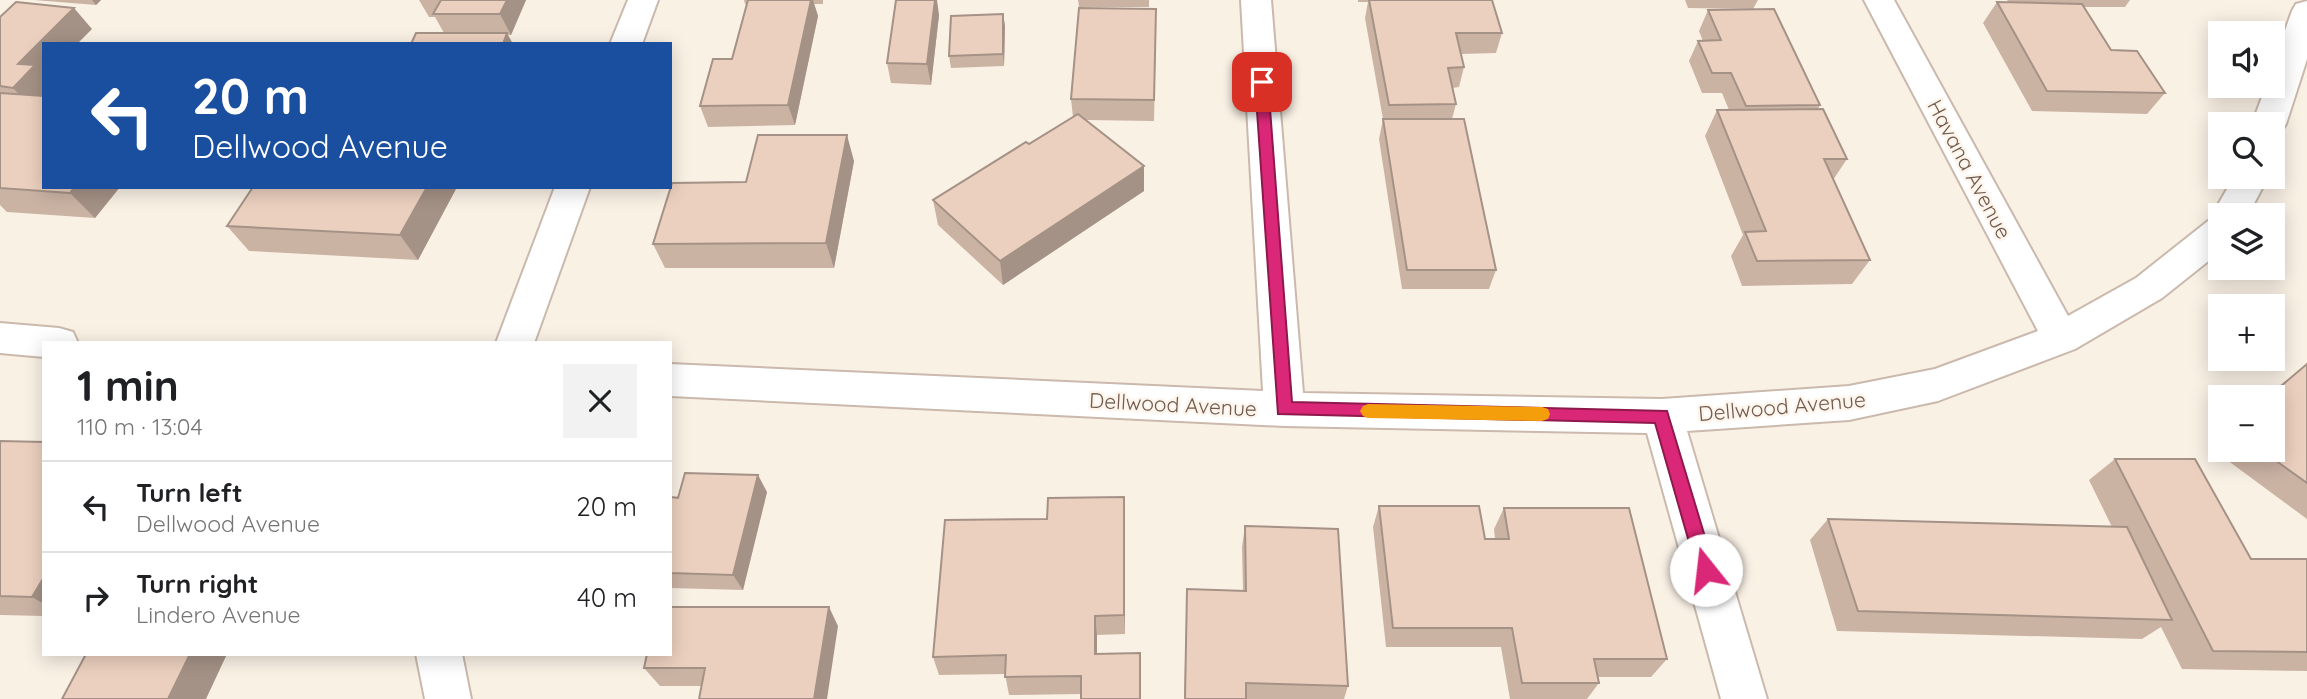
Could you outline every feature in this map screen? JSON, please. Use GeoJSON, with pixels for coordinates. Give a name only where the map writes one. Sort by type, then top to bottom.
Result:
{"type":"FeatureCollection","features":[{"type":"Feature","properties":{"kind":"street"},"geometry":{"type":"LineString","coordinates":[[627,42],[643,0]]}},
{"type":"Feature","properties":{"kind":"street"},"geometry":{"type":"LineString","coordinates":[[1256,0],[1284,409]]}},
{"type":"Feature","properties":{"kind":"street","name":"Havana Avenue"},"geometry":{"type":"LineString","coordinates":[[1879,0],[2061,338]]}},
{"type":"Feature","properties":{"kind":"street"},"geometry":{"type":"LineString","coordinates":[[2273,112],[2307,11]]}},
{"type":"Feature","properties":{"kind":"street"},"geometry":{"type":"LineString","coordinates":[[516,341],[572,189]]}},
{"type":"Feature","properties":{"kind":"street","name":"Dellwood Avenue"},"geometry":{"type":"LineString","coordinates":[[672,380],[1284,409],[1662,416],[1849,402],[1938,385],[2061,338],[2149,288],[2208,240]]}},
{"type":"Feature","properties":{"kind":"street"},"geometry":{"type":"LineString","coordinates":[[0,338],[42,342]]}},
{"type":"Feature","properties":{"kind":"street"},"geometry":{"type":"LineString","coordinates":[[1662,416],[1744,699]]}},
{"type":"Feature","properties":{"kind":"street"},"geometry":{"type":"LineString","coordinates":[[439,656],[448,699]]}},
{"type":"Feature","properties":{"kind":"building"},"geometry":{"type":"Polygon","coordinates":[[[441,0],[507,0],[500,14],[433,14],[441,0]]]}},
{"type":"Feature","properties":{"kind":"building"},"geometry":{"type":"Polygon","coordinates":[[[748,0],[811,0],[788,105],[700,106],[713,59],[732,59],[748,0]]]}},
{"type":"Feature","properties":{"kind":"building"},"geometry":{"type":"Polygon","coordinates":[[[896,0],[935,0],[927,64],[887,63],[896,0]]]}},
{"type":"Feature","properties":{"kind":"building"},"geometry":{"type":"Polygon","coordinates":[[[1369,0],[1492,0],[1502,33],[1456,33],[1464,67],[1448,68],[1456,104],[1389,105],[1369,0]]]}},
{"type":"Feature","properties":{"kind":"building"},"geometry":{"type":"Polygon","coordinates":[[[16,2],[74,8],[18,64],[35,65],[13,88],[0,86],[0,17],[16,2]]]}},
{"type":"Feature","properties":{"kind":"building"},"geometry":{"type":"Polygon","coordinates":[[[1997,2],[2082,4],[2111,50],[2137,51],[2165,93],[2047,91],[1997,2]]]}},
{"type":"Feature","properties":{"kind":"building"},"geometry":{"type":"Polygon","coordinates":[[[1079,8],[1156,9],[1154,100],[1071,99],[1079,8]]]}},
{"type":"Feature","properties":{"kind":"building"},"geometry":{"type":"Polygon","coordinates":[[[1774,9],[1820,105],[1746,106],[1731,73],[1712,73],[1698,41],[1721,40],[1708,10],[1774,9]]]}},
{"type":"Feature","properties":{"kind":"building"},"geometry":{"type":"Polygon","coordinates":[[[1003,14],[1003,54],[949,56],[951,16],[1003,14]]]}},
{"type":"Feature","properties":{"kind":"building"},"geometry":{"type":"Polygon","coordinates":[[[416,33],[507,33],[504,42],[412,42],[416,33]]]}},
{"type":"Feature","properties":{"kind":"building"},"geometry":{"type":"Polygon","coordinates":[[[0,93],[42,96],[42,189],[73,189],[70,193],[0,188],[0,93]]]}},
{"type":"Feature","properties":{"kind":"building"},"geometry":{"type":"Polygon","coordinates":[[[1823,109],[1847,159],[1824,159],[1870,260],[1757,261],[1745,232],[1766,231],[1717,110],[1823,109]]]}},
{"type":"Feature","properties":{"kind":"building"},"geometry":{"type":"Polygon","coordinates":[[[1078,114],[1144,166],[1000,261],[933,200],[1026,142],[1029,144],[1078,114]]]}},
{"type":"Feature","properties":{"kind":"building"},"geometry":{"type":"Polygon","coordinates":[[[1383,119],[1464,119],[1496,270],[1407,270],[1383,119]]]}},
{"type":"Feature","properties":{"kind":"building"},"geometry":{"type":"Polygon","coordinates":[[[758,135],[847,135],[826,243],[653,244],[672,183],[746,182],[758,135]]]}},
{"type":"Feature","properties":{"kind":"building"},"geometry":{"type":"Polygon","coordinates":[[[252,189],[426,189],[400,235],[227,226],[252,189]]]}},
{"type":"Feature","properties":{"kind":"building"},"geometry":{"type":"Polygon","coordinates":[[[2307,364],[2307,483],[2278,462],[2285,462],[2285,385],[2282,385],[2307,364]]]}},
{"type":"Feature","properties":{"kind":"building"},"geometry":{"type":"Polygon","coordinates":[[[0,441],[42,442],[42,580],[32,597],[0,596],[0,441]]]}},
{"type":"Feature","properties":{"kind":"building"},"geometry":{"type":"Polygon","coordinates":[[[2115,459],[2195,459],[2251,559],[2307,559],[2307,652],[2213,651],[2115,459]]]}},
{"type":"Feature","properties":{"kind":"building"},"geometry":{"type":"Polygon","coordinates":[[[685,473],[758,475],[733,575],[672,573],[672,497],[678,498],[685,473]]]}},
{"type":"Feature","properties":{"kind":"building"},"geometry":{"type":"Polygon","coordinates":[[[1124,497],[1124,615],[1095,616],[1095,654],[1140,653],[1140,699],[1081,699],[1081,676],[1005,677],[1006,655],[933,657],[945,520],[1047,519],[1048,498],[1124,497]]]}},
{"type":"Feature","properties":{"kind":"building"},"geometry":{"type":"Polygon","coordinates":[[[1379,506],[1479,506],[1485,539],[1509,539],[1504,508],[1629,508],[1667,659],[1594,659],[1599,683],[1522,683],[1512,628],[1393,628],[1379,506]]]}},
{"type":"Feature","properties":{"kind":"building"},"geometry":{"type":"Polygon","coordinates":[[[1828,519],[2127,527],[2172,620],[1858,611],[1828,519]]]}},
{"type":"Feature","properties":{"kind":"building"},"geometry":{"type":"Polygon","coordinates":[[[1245,526],[1338,529],[1348,686],[1246,683],[1246,699],[1185,699],[1187,589],[1246,591],[1245,526]]]}},
{"type":"Feature","properties":{"kind":"building"},"geometry":{"type":"Polygon","coordinates":[[[672,607],[829,607],[814,699],[699,699],[705,668],[644,668],[647,656],[672,656],[672,607]]]}},
{"type":"Feature","properties":{"kind":"building"},"geometry":{"type":"Polygon","coordinates":[[[85,656],[189,656],[168,699],[62,699],[85,656]]]}},
{"type":"Feature","properties":{"kind":"slow traffic"},"geometry":{"type":"LineString","coordinates":[[1368,411],[1542,414]]}},
{"type":"Feature","properties":{"kind":"route"},"geometry":{"type":"LineString","coordinates":[[1262,82],[1284,409],[1662,416],[1706,570]]}}]}
